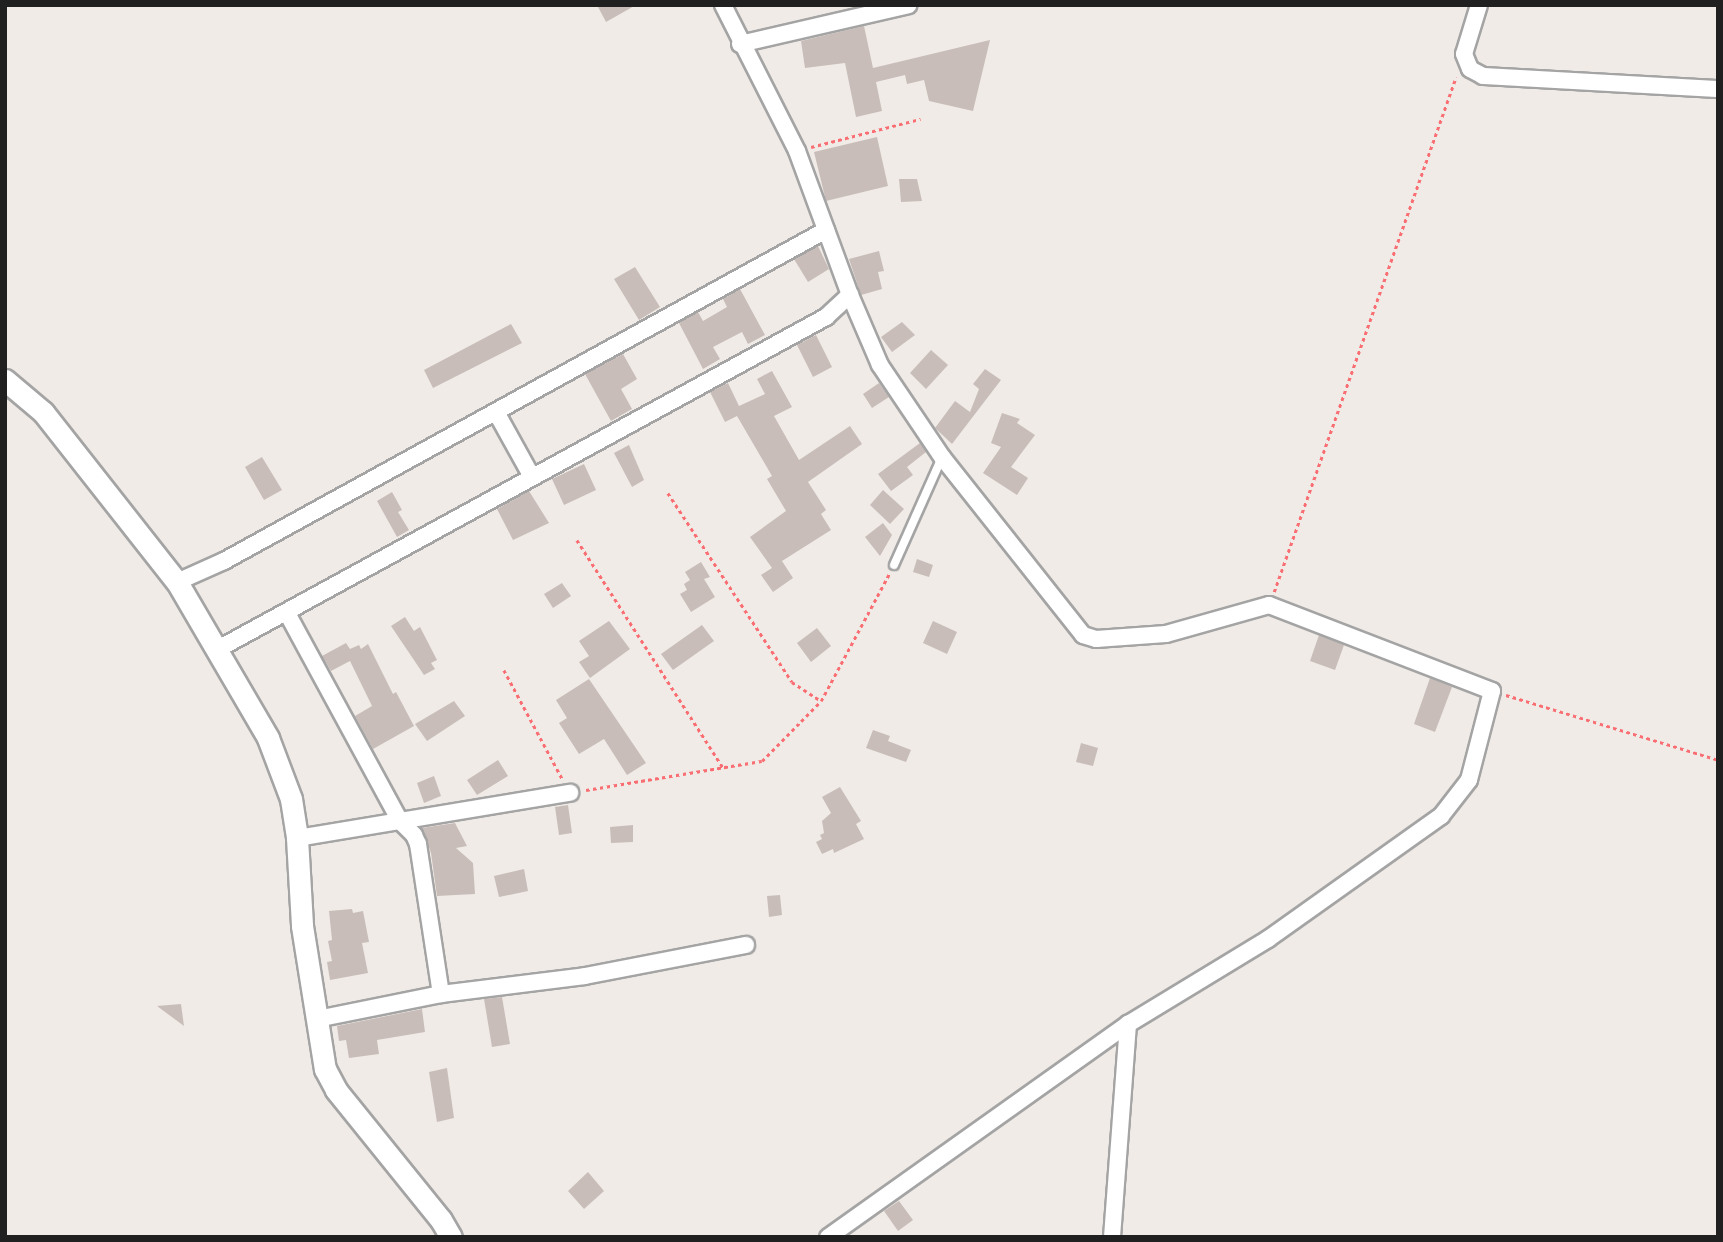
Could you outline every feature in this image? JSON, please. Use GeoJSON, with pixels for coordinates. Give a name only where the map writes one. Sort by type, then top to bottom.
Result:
{"type":"FeatureCollection","features":[{"type":"Feature","properties":{"kind":"street"},"geometry":{"type":"LineString","coordinates":[[723,5],[740,44],[797,151],[850,295],[880,365],[942,457],[1083,635],[1097,639],[1166,634],[1269,605],[1492,691],[1469,780],[1441,816],[1268,939],[1128,1024],[828,1237]]}},
{"type":"Feature","properties":{"kind":"street"},"geometry":{"type":"LineString","coordinates":[[740,44],[909,5]]}},
{"type":"Feature","properties":{"kind":"street"},"geometry":{"type":"LineString","coordinates":[[1479,5],[1464,54],[1470,69],[1496,78],[1718,89]]}},
{"type":"Feature","properties":{"kind":"street"},"geometry":{"type":"LineString","coordinates":[[177,582],[224,561],[826,230]]}},
{"type":"Feature","properties":{"kind":"street"},"geometry":{"type":"LineString","coordinates":[[218,649],[826,317],[850,295]]}},
{"type":"Feature","properties":{"kind":"street"},"geometry":{"type":"LineString","coordinates":[[5,380],[43,412],[177,582],[268,738],[291,799],[297,838],[302,926],[325,1069],[335,1090],[442,1220],[451,1237]]}},
{"type":"Feature","properties":{"kind":"street"},"geometry":{"type":"LineString","coordinates":[[496,412],[532,477]]}},
{"type":"Feature","properties":{"kind":"street"},"geometry":{"type":"LineString","coordinates":[[287,613],[400,821],[414,835],[418,844],[441,994]]}},
{"type":"Feature","properties":{"kind":"street"},"geometry":{"type":"LineString","coordinates":[[297,838],[570,793]]}},
{"type":"Feature","properties":{"kind":"street"},"geometry":{"type":"LineString","coordinates":[[317,1018],[441,994],[585,976],[746,945]]}},
{"type":"Feature","properties":{"kind":"street"},"geometry":{"type":"LineString","coordinates":[[1112,1237],[1128,1024]]}},
{"type":"Feature","properties":{"kind":"lane"},"geometry":{"type":"LineString","coordinates":[[894,565],[942,457]]}},
{"type":"Feature","properties":{"kind":"path"},"geometry":{"type":"LineString","coordinates":[[1269,605],[1464,54]]}},
{"type":"Feature","properties":{"kind":"path"},"geometry":{"type":"LineString","coordinates":[[797,151],[920,118]]}},
{"type":"Feature","properties":{"kind":"path"},"geometry":{"type":"LineString","coordinates":[[668,492],[792,682],[821,701]]}},
{"type":"Feature","properties":{"kind":"path"},"geometry":{"type":"LineString","coordinates":[[577,540],[724,767]]}},
{"type":"Feature","properties":{"kind":"path"},"geometry":{"type":"LineString","coordinates":[[504,670],[570,793],[762,761],[821,701],[894,565]]}},
{"type":"Feature","properties":{"kind":"path"},"geometry":{"type":"LineString","coordinates":[[1492,691],[1718,760]]}},
{"type":"Feature","properties":{"kind":"building"},"geometry":{"type":"Polygon","coordinates":[[[597,5],[636,5],[606,22],[597,5]]]}},
{"type":"Feature","properties":{"kind":"building"},"geometry":{"type":"Polygon","coordinates":[[[864,26],[873,68],[990,40],[973,111],[929,101],[924,80],[907,84],[905,75],[876,82],[882,111],[856,117],[845,63],[805,68],[801,41],[864,26]]]}},
{"type":"Feature","properties":{"kind":"building"},"geometry":{"type":"Polygon","coordinates":[[[877,137],[888,186],[826,201],[814,152],[877,137]]]}},
{"type":"Feature","properties":{"kind":"building"},"geometry":{"type":"Polygon","coordinates":[[[899,179],[917,179],[922,201],[901,202],[899,179]]]}},
{"type":"Feature","properties":{"kind":"building"},"geometry":{"type":"Polygon","coordinates":[[[818,246],[829,269],[808,282],[794,259],[818,246]]]}},
{"type":"Feature","properties":{"kind":"building"},"geometry":{"type":"Polygon","coordinates":[[[879,251],[884,271],[878,272],[882,289],[861,295],[849,259],[879,251]]]}},
{"type":"Feature","properties":{"kind":"building"},"geometry":{"type":"Polygon","coordinates":[[[635,267],[660,307],[639,320],[614,279],[635,267]]]}},
{"type":"Feature","properties":{"kind":"building"},"geometry":{"type":"Polygon","coordinates":[[[740,289],[765,335],[748,344],[742,332],[713,347],[720,359],[703,369],[679,323],[698,312],[703,321],[727,307],[723,299],[740,289]]]}},
{"type":"Feature","properties":{"kind":"building"},"geometry":{"type":"Polygon","coordinates":[[[902,322],[915,335],[892,352],[881,337],[902,322]]]}},
{"type":"Feature","properties":{"kind":"building"},"geometry":{"type":"Polygon","coordinates":[[[511,324],[522,343],[433,388],[424,370],[511,324]]]}},
{"type":"Feature","properties":{"kind":"building"},"geometry":{"type":"Polygon","coordinates":[[[816,335],[832,367],[813,377],[797,345],[816,335]]]}},
{"type":"Feature","properties":{"kind":"building"},"geometry":{"type":"Polygon","coordinates":[[[931,350],[948,365],[926,389],[910,373],[931,350]]]}},
{"type":"Feature","properties":{"kind":"building"},"geometry":{"type":"Polygon","coordinates":[[[623,354],[637,379],[621,389],[632,409],[611,421],[585,374],[623,354]]]}},
{"type":"Feature","properties":{"kind":"building"},"geometry":{"type":"Polygon","coordinates":[[[985,369],[1001,380],[952,444],[935,428],[955,401],[970,412],[979,389],[973,384],[985,369]]]}},
{"type":"Feature","properties":{"kind":"building"},"geometry":{"type":"Polygon","coordinates":[[[772,371],[792,407],[774,416],[799,460],[850,426],[862,444],[808,482],[826,510],[821,514],[831,530],[782,561],[793,578],[773,592],[761,575],[772,568],[750,537],[786,511],[767,479],[772,476],[737,416],[725,422],[710,392],[728,383],[739,406],[765,394],[757,379],[772,371]]]}},
{"type":"Feature","properties":{"kind":"building"},"geometry":{"type":"Polygon","coordinates":[[[879,383],[889,397],[872,408],[863,394],[879,383]]]}},
{"type":"Feature","properties":{"kind":"building"},"geometry":{"type":"Polygon","coordinates":[[[1002,413],[1020,419],[1017,423],[1035,435],[1011,467],[1028,478],[1017,495],[983,473],[1001,447],[991,443],[1002,413]]]}},
{"type":"Feature","properties":{"kind":"building"},"geometry":{"type":"Polygon","coordinates":[[[920,443],[926,452],[907,467],[913,475],[891,491],[878,474],[920,443]]]}},
{"type":"Feature","properties":{"kind":"building"},"geometry":{"type":"Polygon","coordinates":[[[629,445],[644,480],[632,487],[614,453],[629,445]]]}},
{"type":"Feature","properties":{"kind":"building"},"geometry":{"type":"Polygon","coordinates":[[[262,457],[282,490],[264,500],[245,467],[262,457]]]}},
{"type":"Feature","properties":{"kind":"building"},"geometry":{"type":"Polygon","coordinates":[[[584,464],[596,490],[564,505],[552,479],[584,464]]]}},
{"type":"Feature","properties":{"kind":"building"},"geometry":{"type":"Polygon","coordinates":[[[883,490],[904,509],[890,524],[870,505],[883,490]]]}},
{"type":"Feature","properties":{"kind":"building"},"geometry":{"type":"Polygon","coordinates":[[[529,491],[549,523],[513,540],[497,509],[529,491]]]}},
{"type":"Feature","properties":{"kind":"building"},"geometry":{"type":"Polygon","coordinates":[[[392,492],[402,510],[398,512],[409,530],[397,537],[377,501],[392,492]]]}},
{"type":"Feature","properties":{"kind":"building"},"geometry":{"type":"Polygon","coordinates":[[[883,523],[892,535],[880,556],[865,537],[883,523]]]}},
{"type":"Feature","properties":{"kind":"building"},"geometry":{"type":"Polygon","coordinates":[[[917,559],[933,565],[929,577],[913,572],[917,559]]]}},
{"type":"Feature","properties":{"kind":"building"},"geometry":{"type":"Polygon","coordinates":[[[701,562],[710,577],[704,579],[715,597],[691,612],[680,594],[687,590],[684,584],[690,580],[685,572],[701,562]]]}},
{"type":"Feature","properties":{"kind":"building"},"geometry":{"type":"Polygon","coordinates":[[[562,583],[571,596],[553,608],[544,594],[562,583]]]}},
{"type":"Feature","properties":{"kind":"building"},"geometry":{"type":"Polygon","coordinates":[[[405,617],[414,631],[420,627],[437,660],[431,663],[435,669],[424,675],[391,626],[405,617]]]}},
{"type":"Feature","properties":{"kind":"building"},"geometry":{"type":"Polygon","coordinates":[[[609,621],[630,649],[590,678],[579,662],[589,656],[579,641],[609,621]]]}},
{"type":"Feature","properties":{"kind":"building"},"geometry":{"type":"Polygon","coordinates":[[[933,621],[957,632],[947,654],[923,643],[933,621]]]}},
{"type":"Feature","properties":{"kind":"building"},"geometry":{"type":"Polygon","coordinates":[[[702,625],[714,641],[673,670],[661,654],[702,625]]]}},
{"type":"Feature","properties":{"kind":"building"},"geometry":{"type":"Polygon","coordinates":[[[817,628],[831,646],[811,662],[797,643],[817,628]]]}},
{"type":"Feature","properties":{"kind":"building"},"geometry":{"type":"Polygon","coordinates":[[[1319,635],[1344,645],[1335,670],[1310,661],[1319,635]]]}},
{"type":"Feature","properties":{"kind":"building"},"geometry":{"type":"Polygon","coordinates":[[[346,643],[350,649],[359,645],[361,649],[368,644],[393,694],[396,692],[414,726],[373,749],[355,716],[372,706],[350,661],[331,671],[322,656],[346,643]]]}},
{"type":"Feature","properties":{"kind":"building"},"geometry":{"type":"Polygon","coordinates":[[[1430,678],[1452,687],[1435,732],[1414,724],[1430,678]]]}},
{"type":"Feature","properties":{"kind":"building"},"geometry":{"type":"Polygon","coordinates":[[[589,679],[646,763],[627,775],[604,739],[579,754],[559,723],[567,718],[556,700],[589,679]]]}},
{"type":"Feature","properties":{"kind":"building"},"geometry":{"type":"Polygon","coordinates":[[[454,701],[465,716],[427,741],[415,724],[454,701]]]}},
{"type":"Feature","properties":{"kind":"building"},"geometry":{"type":"Polygon","coordinates":[[[873,730],[890,736],[888,741],[911,750],[906,762],[866,748],[873,730]]]}},
{"type":"Feature","properties":{"kind":"building"},"geometry":{"type":"Polygon","coordinates":[[[1081,743],[1098,748],[1093,766],[1076,762],[1081,743]]]}},
{"type":"Feature","properties":{"kind":"building"},"geometry":{"type":"Polygon","coordinates":[[[498,760],[508,776],[477,795],[467,780],[498,760]]]}},
{"type":"Feature","properties":{"kind":"building"},"geometry":{"type":"Polygon","coordinates":[[[434,776],[441,796],[424,803],[417,783],[434,776]]]}},
{"type":"Feature","properties":{"kind":"building"},"geometry":{"type":"Polygon","coordinates":[[[840,787],[861,821],[856,824],[864,839],[834,853],[833,849],[822,854],[816,842],[822,839],[820,835],[824,833],[822,821],[831,813],[822,797],[840,787]]]}},
{"type":"Feature","properties":{"kind":"building"},"geometry":{"type":"Polygon","coordinates":[[[568,805],[572,833],[559,835],[555,807],[568,805]]]}},
{"type":"Feature","properties":{"kind":"building"},"geometry":{"type":"Polygon","coordinates":[[[455,823],[467,846],[456,848],[473,863],[475,894],[437,896],[431,853],[422,828],[455,823]]]}},
{"type":"Feature","properties":{"kind":"building"},"geometry":{"type":"Polygon","coordinates":[[[633,825],[633,842],[611,843],[610,827],[633,825]]]}},
{"type":"Feature","properties":{"kind":"building"},"geometry":{"type":"Polygon","coordinates":[[[524,869],[528,891],[499,897],[494,876],[524,869]]]}},
{"type":"Feature","properties":{"kind":"building"},"geometry":{"type":"Polygon","coordinates":[[[780,895],[782,915],[769,917],[767,896],[780,895]]]}},
{"type":"Feature","properties":{"kind":"building"},"geometry":{"type":"Polygon","coordinates":[[[352,909],[353,913],[363,911],[369,942],[362,943],[368,973],[330,980],[327,962],[332,961],[328,941],[332,940],[329,911],[352,909]]]}},
{"type":"Feature","properties":{"kind":"building"},"geometry":{"type":"Polygon","coordinates":[[[502,997],[510,1044],[492,1047],[484,999],[502,997]]]}},
{"type":"Feature","properties":{"kind":"building"},"geometry":{"type":"Polygon","coordinates":[[[181,1004],[184,1026],[157,1006],[181,1004]]]}},
{"type":"Feature","properties":{"kind":"building"},"geometry":{"type":"Polygon","coordinates":[[[422,1009],[425,1032],[377,1040],[379,1054],[349,1058],[346,1040],[339,1041],[337,1026],[422,1009]]]}},
{"type":"Feature","properties":{"kind":"building"},"geometry":{"type":"Polygon","coordinates":[[[447,1068],[454,1118],[437,1122],[429,1072],[447,1068]]]}},
{"type":"Feature","properties":{"kind":"building"},"geometry":{"type":"Polygon","coordinates":[[[588,1172],[604,1191],[584,1209],[568,1191],[588,1172]]]}},
{"type":"Feature","properties":{"kind":"building"},"geometry":{"type":"Polygon","coordinates":[[[899,1201],[913,1220],[898,1231],[884,1211],[899,1201]]]}}]}
